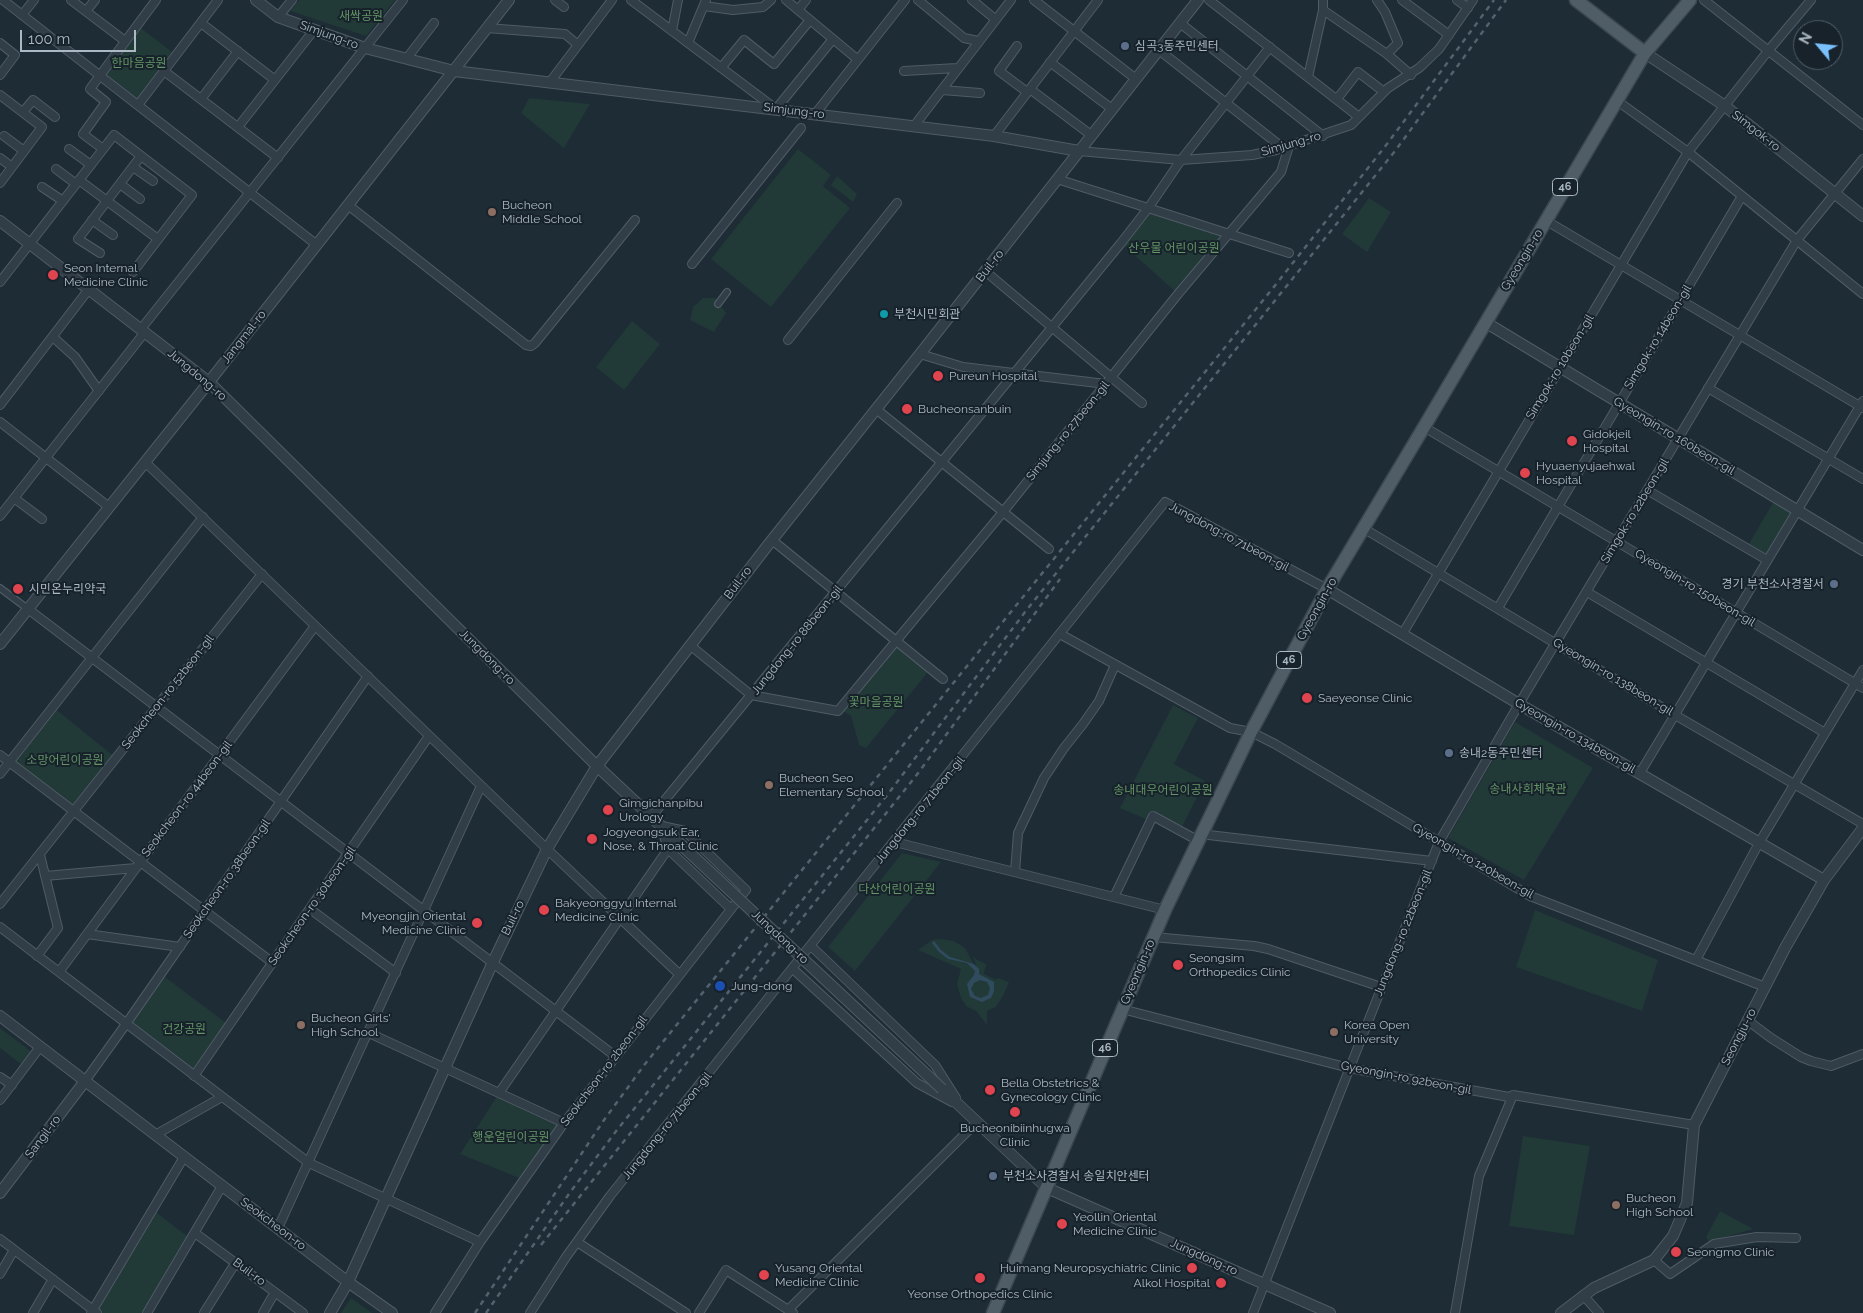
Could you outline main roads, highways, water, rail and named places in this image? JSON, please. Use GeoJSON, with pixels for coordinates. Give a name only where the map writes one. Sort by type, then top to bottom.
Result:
{"type":"FeatureCollection","features":[{"type":"Feature","properties":{"kind":"main road"},"geometry":{"type":"LineString","coordinates":[[1576,0],[1645,52]]}},
{"type":"Feature","properties":{"kind":"main road","name":"Gyeongin-ro"},"geometry":{"type":"LineString","coordinates":[[993,1313],[1164,910],[1250,732],[1327,589],[1616,100],[1645,52],[1690,0]]}},
{"type":"Feature","properties":{"kind":"water"},"geometry":{"type":"Polygon","coordinates":[[[934,941],[950,957],[974,964],[979,969],[979,974],[994,982],[994,991],[991,998],[982,1002],[970,997],[967,984],[975,971],[967,963],[948,959],[932,943],[934,941]],[[980,980],[974,983],[971,989],[975,996],[981,998],[988,995],[990,988],[987,982],[980,980]]]}},
{"type":"Feature","properties":{"kind":"railway"},"geometry":{"type":"LineString","coordinates":[[475,1313],[604,1120],[645,1064],[1273,288],[1387,144],[1494,0]]}},
{"type":"Feature","properties":{"kind":"railway"},"geometry":{"type":"LineString","coordinates":[[486,1313],[571,1191],[617,1130],[888,794],[1025,612],[1395,151],[1506,0]]}},
{"type":"Feature","properties":{"kind":"railway"},"geometry":{"type":"LineString","coordinates":[[541,1245],[919,772],[1060,579]]}},
{"type":"Feature","properties":{"kind":"place","name":"심곡3동주민센터"},"geometry":{"type":"Point","coordinates":[1125,46]}},
{"type":"Feature","properties":{"kind":"place","name":"Bucheon Middle School"},"geometry":{"type":"Point","coordinates":[492,212]}},
{"type":"Feature","properties":{"kind":"place","name":"Seon Internal Medicine Clinic"},"geometry":{"type":"Point","coordinates":[53,275]}},
{"type":"Feature","properties":{"kind":"place","name":"부천시민회관"},"geometry":{"type":"Point","coordinates":[884,314]}},
{"type":"Feature","properties":{"kind":"place","name":"Pureun Hospital"},"geometry":{"type":"Point","coordinates":[938,376]}},
{"type":"Feature","properties":{"kind":"place","name":"Bucheonsanbuin"},"geometry":{"type":"Point","coordinates":[907,409]}},
{"type":"Feature","properties":{"kind":"place","name":"Gidokjeil Hospital"},"geometry":{"type":"Point","coordinates":[1572,441]}},
{"type":"Feature","properties":{"kind":"place","name":"Hyuaenyujaehwal Hospital"},"geometry":{"type":"Point","coordinates":[1525,473]}},
{"type":"Feature","properties":{"kind":"place","name":"경기 부천소사경찰서"},"geometry":{"type":"Point","coordinates":[1834,584]}},
{"type":"Feature","properties":{"kind":"place","name":"시민온누리약국"},"geometry":{"type":"Point","coordinates":[18,589]}},
{"type":"Feature","properties":{"kind":"place","name":"Saeyeonse Clinic"},"geometry":{"type":"Point","coordinates":[1307,698]}},
{"type":"Feature","properties":{"kind":"place","name":"송내2동주민센터"},"geometry":{"type":"Point","coordinates":[1449,753]}},
{"type":"Feature","properties":{"kind":"place","name":"Bucheon Seo Elementary School"},"geometry":{"type":"Point","coordinates":[769,785]}},
{"type":"Feature","properties":{"kind":"place","name":"Gimgichanpibu Urology"},"geometry":{"type":"Point","coordinates":[608,810]}},
{"type":"Feature","properties":{"kind":"place","name":"Jogyeongsuk Ear, Nose, & Throat Clinic"},"geometry":{"type":"Point","coordinates":[592,839]}},
{"type":"Feature","properties":{"kind":"place","name":"Bakyeonggyu Internal Medicine Clinic"},"geometry":{"type":"Point","coordinates":[544,910]}},
{"type":"Feature","properties":{"kind":"place","name":"Myeongjin Oriental Medicine Clinic"},"geometry":{"type":"Point","coordinates":[477,923]}},
{"type":"Feature","properties":{"kind":"place","name":"Seongsim Orthopedics Clinic"},"geometry":{"type":"Point","coordinates":[1178,965]}},
{"type":"Feature","properties":{"kind":"place","name":"Jung-dong"},"geometry":{"type":"Point","coordinates":[720,986]}},
{"type":"Feature","properties":{"kind":"place","name":"Bucheon Girls' High School"},"geometry":{"type":"Point","coordinates":[301,1025]}},
{"type":"Feature","properties":{"kind":"place","name":"Korea Open University"},"geometry":{"type":"Point","coordinates":[1334,1032]}},
{"type":"Feature","properties":{"kind":"place","name":"Bella Obstetrics & Gynecology Clinic"},"geometry":{"type":"Point","coordinates":[990,1090]}},
{"type":"Feature","properties":{"kind":"place","name":"Bucheonibiinhugwa Clinic"},"geometry":{"type":"Point","coordinates":[1015,1112]}},
{"type":"Feature","properties":{"kind":"place","name":"부천소사경찰서 송일치안센터"},"geometry":{"type":"Point","coordinates":[993,1176]}},
{"type":"Feature","properties":{"kind":"place","name":"Bucheon High School"},"geometry":{"type":"Point","coordinates":[1616,1205]}},
{"type":"Feature","properties":{"kind":"place","name":"Yeollin Oriental Medicine Clinic"},"geometry":{"type":"Point","coordinates":[1062,1224]}},
{"type":"Feature","properties":{"kind":"place","name":"Seongmo Clinic"},"geometry":{"type":"Point","coordinates":[1676,1252]}},
{"type":"Feature","properties":{"kind":"place","name":"Huimang Neuropsychiatric Clinic"},"geometry":{"type":"Point","coordinates":[1192,1268]}},
{"type":"Feature","properties":{"kind":"place","name":"Yusang Oriental Medicine Clinic"},"geometry":{"type":"Point","coordinates":[764,1275]}},
{"type":"Feature","properties":{"kind":"place","name":"Yeonse Orthopedics Clinic"},"geometry":{"type":"Point","coordinates":[980,1278]}},
{"type":"Feature","properties":{"kind":"place","name":"Alkol Hospital"},"geometry":{"type":"Point","coordinates":[1221,1283]}},
{"type":"Feature","properties":{"kind":"park label","name":"새싹공원"},"geometry":{"type":"Point","coordinates":[361,16]}},
{"type":"Feature","properties":{"kind":"park label","name":"한마음공원"},"geometry":{"type":"Point","coordinates":[139,63]}},
{"type":"Feature","properties":{"kind":"park label","name":"산우물 어린이공원"},"geometry":{"type":"Point","coordinates":[1174,248]}},
{"type":"Feature","properties":{"kind":"park label","name":"꽃마을공원"},"geometry":{"type":"Point","coordinates":[876,702]}},
{"type":"Feature","properties":{"kind":"park label","name":"소망어린이공원"},"geometry":{"type":"Point","coordinates":[65,760]}},
{"type":"Feature","properties":{"kind":"park label","name":"송내사회체육관"},"geometry":{"type":"Point","coordinates":[1528,789]}},
{"type":"Feature","properties":{"kind":"park label","name":"송내대우어린이공원"},"geometry":{"type":"Point","coordinates":[1163,790]}},
{"type":"Feature","properties":{"kind":"park label","name":"다산어린이공원"},"geometry":{"type":"Point","coordinates":[897,889]}},
{"type":"Feature","properties":{"kind":"park label","name":"건강공원"},"geometry":{"type":"Point","coordinates":[184,1029]}},
{"type":"Feature","properties":{"kind":"park label","name":"행운얼린이공원"},"geometry":{"type":"Point","coordinates":[511,1137]}}]}
